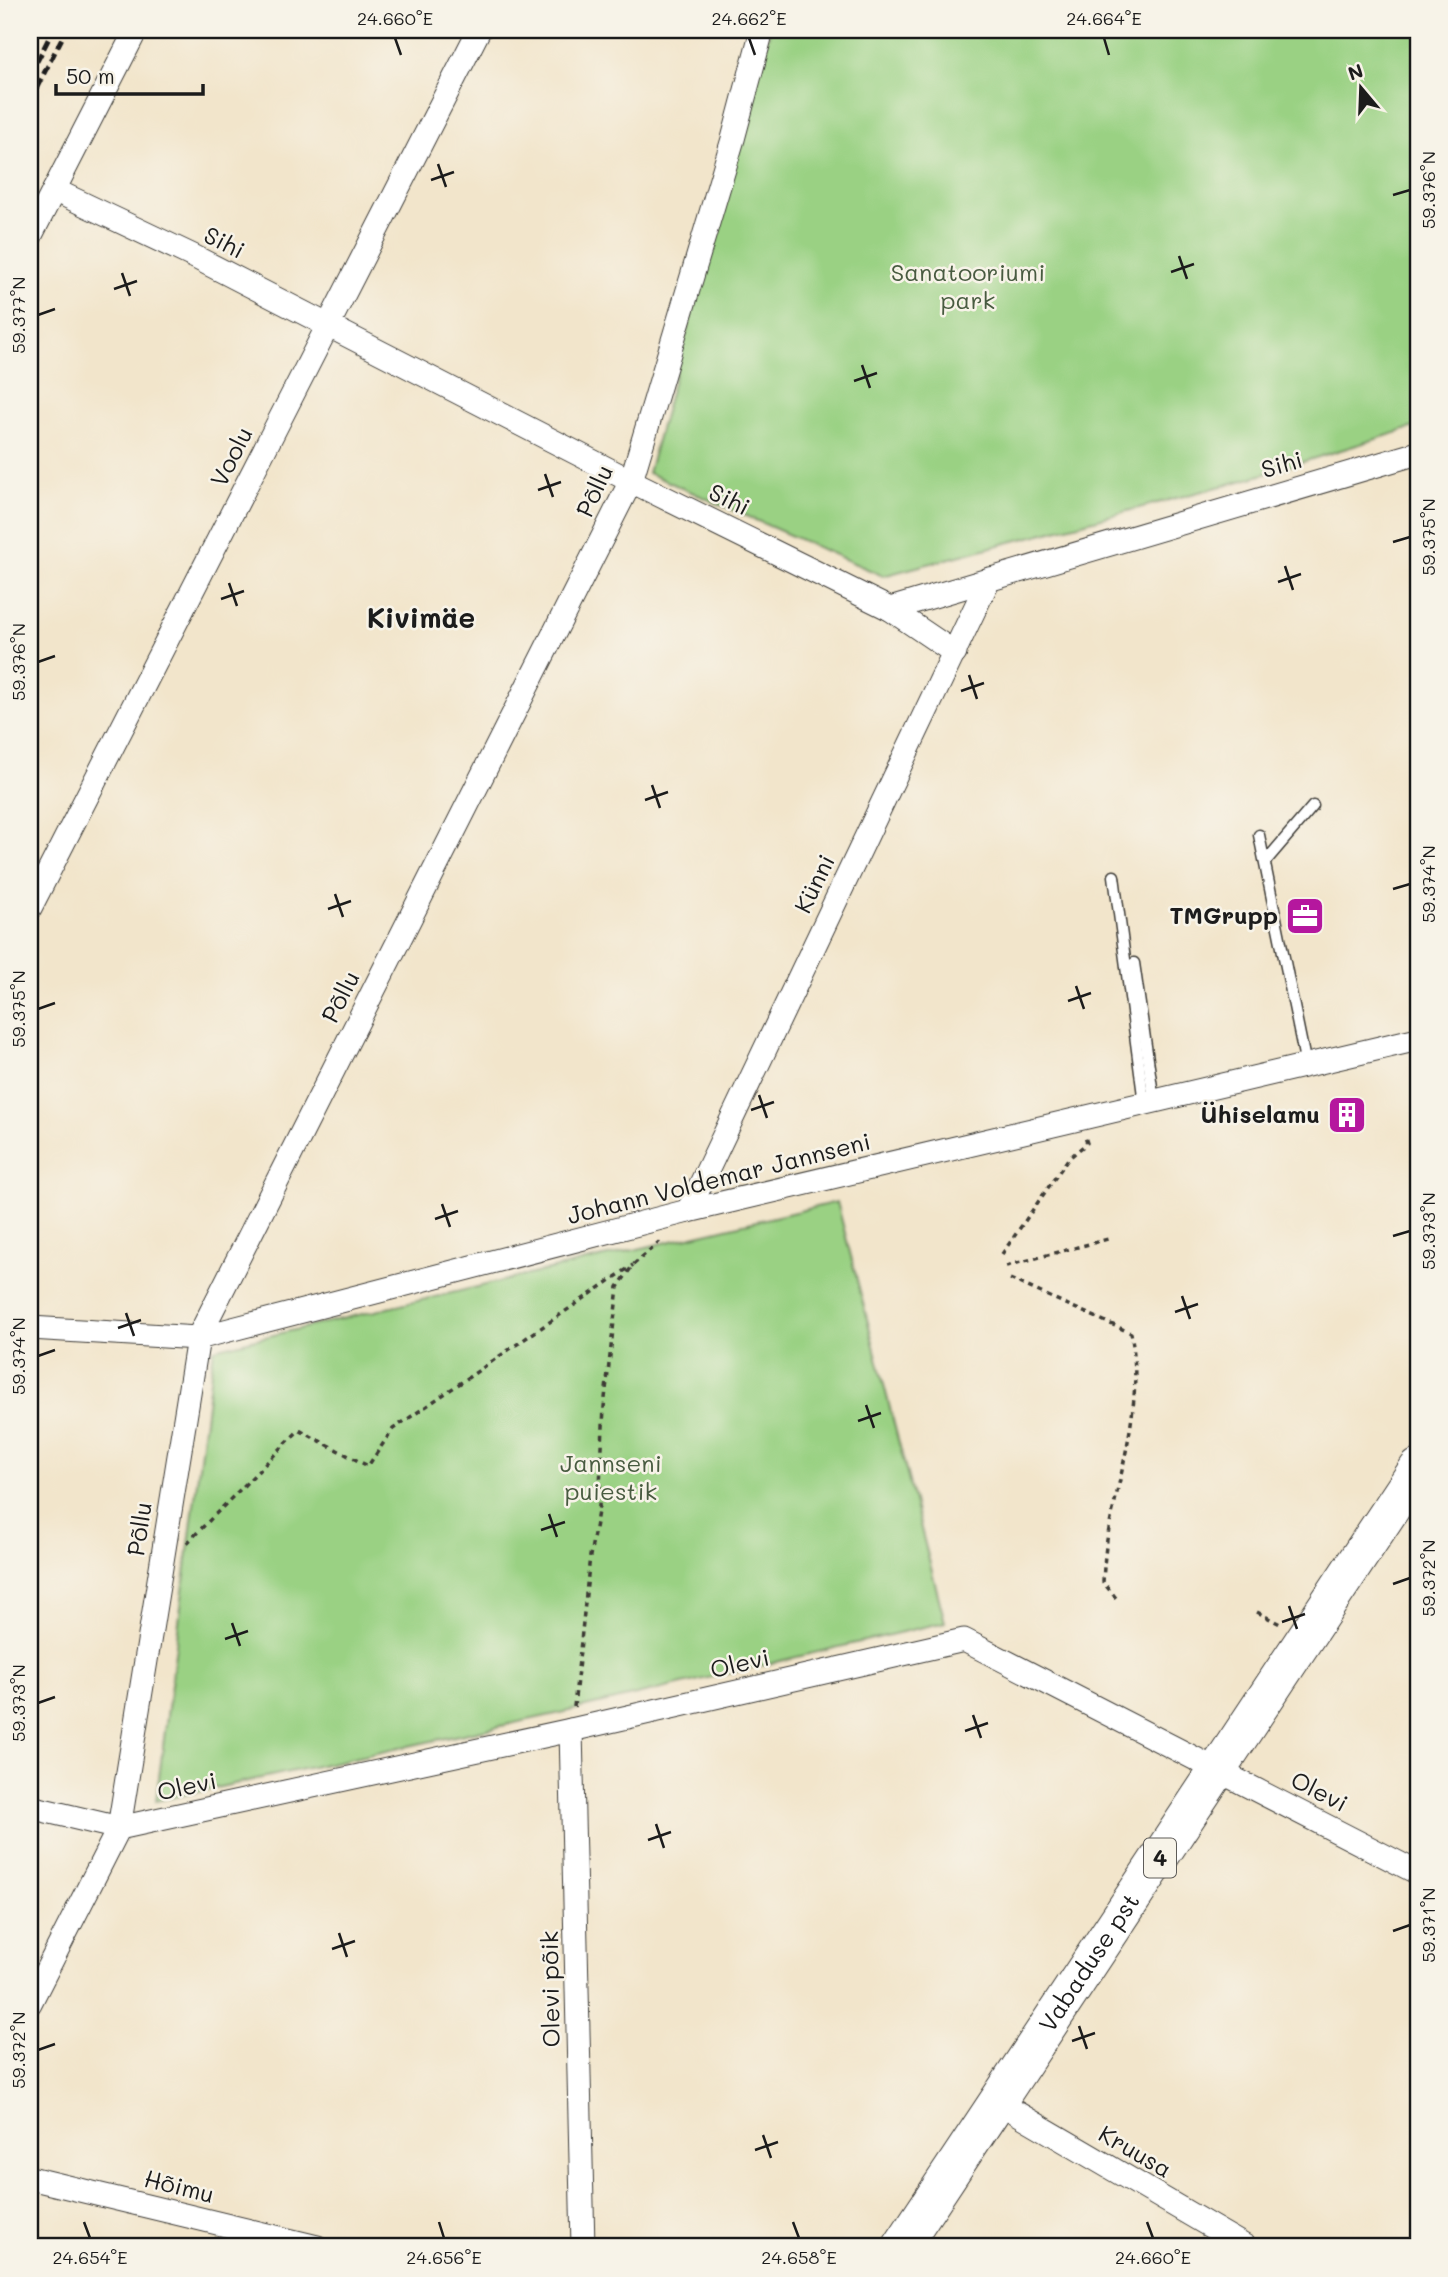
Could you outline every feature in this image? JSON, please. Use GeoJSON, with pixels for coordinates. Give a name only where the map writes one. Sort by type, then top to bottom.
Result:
{"type":"FeatureCollection","features":[{"type":"Feature","properties":{"kind":"highway","name":"Vabaduse pst"},"geometry":{"type":"LineString","coordinates":[[924,2247],[1006,2107],[1226,1775],[1418,1468]]}},
{"type":"Feature","properties":{"kind":"highway","name":"Vabaduse pst"},"geometry":{"type":"LineString","coordinates":[[1226,1775],[1418,1502]]}},
{"type":"Feature","properties":{"kind":"highway","name":"Vabaduse pst"},"geometry":{"type":"LineString","coordinates":[[901,2247],[1006,2107]]}},
{"type":"Feature","properties":{"kind":"street"},"geometry":{"type":"LineString","coordinates":[[30,237],[136,30]]}},
{"type":"Feature","properties":{"kind":"street","name":"Voolu"},"geometry":{"type":"LineString","coordinates":[[30,908],[479,30]]}},
{"type":"Feature","properties":{"kind":"street","name":"Põllu"},"geometry":{"type":"LineString","coordinates":[[30,2003],[119,1828],[198,1338],[631,481],[733,139],[762,30]]}},
{"type":"Feature","properties":{"kind":"street","name":"Sihi"},"geometry":{"type":"LineString","coordinates":[[54,190],[193,256],[631,481],[890,609],[1418,453]]}},
{"type":"Feature","properties":{"kind":"street","name":"Künni"},"geometry":{"type":"LineString","coordinates":[[688,1212],[989,579]]}},
{"type":"Feature","properties":{"kind":"street"},"geometry":{"type":"LineString","coordinates":[[890,609],[955,653]]}},
{"type":"Feature","properties":{"kind":"street","name":"Johann Voldemar Jannseni"},"geometry":{"type":"LineString","coordinates":[[30,1328],[198,1338],[688,1212],[1418,1039]]}},
{"type":"Feature","properties":{"kind":"street","name":"Olevi"},"geometry":{"type":"LineString","coordinates":[[30,1807],[119,1828],[571,1730],[964,1640],[1418,1873]]}},
{"type":"Feature","properties":{"kind":"street","name":"Olevi põik"},"geometry":{"type":"LineString","coordinates":[[571,1730],[583,2247]]}},
{"type":"Feature","properties":{"kind":"street","name":"Kruusa"},"geometry":{"type":"LineString","coordinates":[[1006,2107],[1246,2247]]}},
{"type":"Feature","properties":{"kind":"street","name":"Hõimu"},"geometry":{"type":"LineString","coordinates":[[30,2178],[317,2247]]}},
{"type":"Feature","properties":{"kind":"lane"},"geometry":{"type":"LineString","coordinates":[[1265,862],[1313,806]]}},
{"type":"Feature","properties":{"kind":"lane"},"geometry":{"type":"LineString","coordinates":[[1259,835],[1306,1065]]}},
{"type":"Feature","properties":{"kind":"lane"},"geometry":{"type":"LineString","coordinates":[[1114,876],[1149,1102]]}},
{"type":"Feature","properties":{"kind":"lane"},"geometry":{"type":"LineString","coordinates":[[1134,963],[1149,1102]]}},
{"type":"Feature","properties":{"kind":"path"},"geometry":{"type":"LineString","coordinates":[[1002,1254],[1068,1159],[1087,1143],[1081,1118]]}},
{"type":"Feature","properties":{"kind":"path"},"geometry":{"type":"LineString","coordinates":[[160,1571],[299,1430],[368,1465],[393,1429],[633,1265],[688,1212]]}},
{"type":"Feature","properties":{"kind":"path"},"geometry":{"type":"LineString","coordinates":[[1006,1266],[1108,1239]]}},
{"type":"Feature","properties":{"kind":"path"},"geometry":{"type":"LineString","coordinates":[[571,1730],[590,1556],[599,1506],[610,1342],[618,1287],[633,1265]]}},
{"type":"Feature","properties":{"kind":"path"},"geometry":{"type":"LineString","coordinates":[[1010,1279],[1131,1333],[1136,1360],[1129,1440],[1107,1537],[1103,1582],[1116,1598]]}},
{"type":"Feature","properties":{"kind":"green space","name":"Sanatooriumi park"},"geometry":{"type":"Polygon","coordinates":[[[770,30],[1418,30],[1418,426],[1248,479],[883,576],[648,473],[770,30]]]}},
{"type":"Feature","properties":{"kind":"green space","name":"Jannseni puiestik"},"geometry":{"type":"Polygon","coordinates":[[[837,1202],[945,1622],[556,1714],[156,1801],[214,1349],[837,1202]]]}},
{"type":"Feature","properties":{"kind":"railway"},"geometry":{"type":"LineString","coordinates":[[30,75],[53,30]]}},
{"type":"Feature","properties":{"kind":"railway"},"geometry":{"type":"LineString","coordinates":[[30,101],[66,30]]}},
{"type":"Feature","properties":{"kind":"place","name":"TMGrupp"},"geometry":{"type":"Point","coordinates":[1305,916]}},
{"type":"Feature","properties":{"kind":"place","name":"Ühiselamu"},"geometry":{"type":"Point","coordinates":[1347,1115]}},
{"type":"Feature","properties":{"kind":"district","name":"Kivimäe"},"geometry":{"type":"Point","coordinates":[421,618]}}]}
